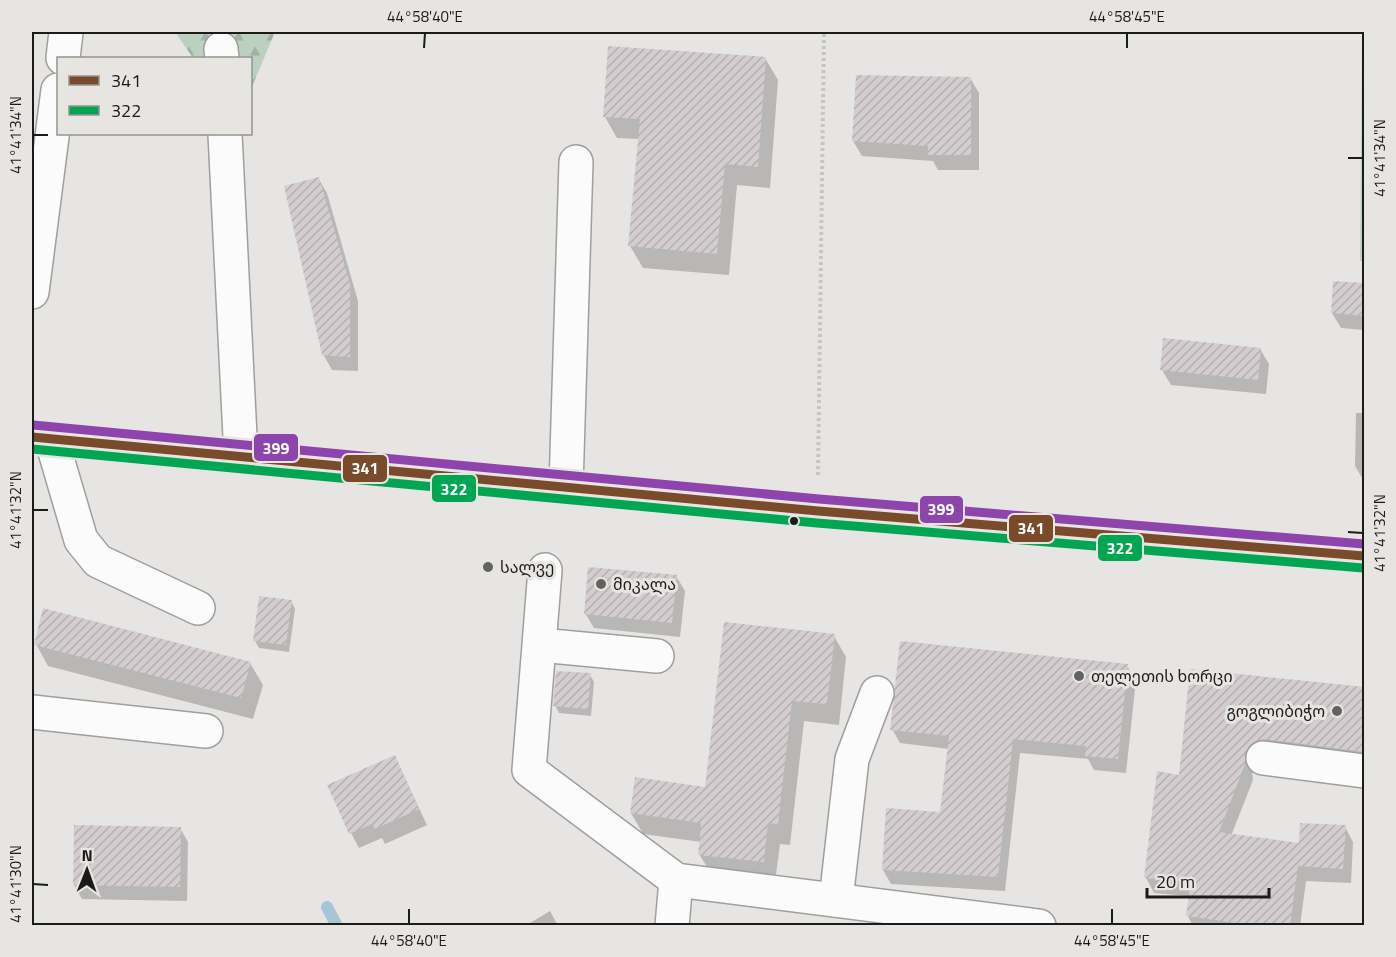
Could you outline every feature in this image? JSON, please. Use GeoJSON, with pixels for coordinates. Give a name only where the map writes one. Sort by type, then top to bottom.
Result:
{"type":"FeatureCollection","features":[{"type":"Feature","properties":{"kind":"main road"},"geometry":{"type":"LineString","coordinates":[[63,57],[66,32]]}},
{"type":"Feature","properties":{"kind":"main road"},"geometry":{"type":"LineString","coordinates":[[32,292],[57,98]]}},
{"type":"Feature","properties":{"kind":"main road"},"geometry":{"type":"LineString","coordinates":[[225,135],[241,457]]}},
{"type":"Feature","properties":{"kind":"main road"},"geometry":{"type":"LineString","coordinates":[[566,487],[576,162]]}},
{"type":"Feature","properties":{"kind":"main road"},"geometry":{"type":"LineString","coordinates":[[198,608],[98,561],[81,540],[41,438],[818,511],[1365,556]]}},
{"type":"Feature","properties":{"kind":"main road"},"geometry":{"type":"LineString","coordinates":[[545,570],[529,770],[676,880],[836,900],[975,921],[1039,926]]}},
{"type":"Feature","properties":{"kind":"main road"},"geometry":{"type":"LineString","coordinates":[[540,645],[657,656]]}},
{"type":"Feature","properties":{"kind":"main road"},"geometry":{"type":"LineString","coordinates":[[836,900],[852,759],[877,693]]}},
{"type":"Feature","properties":{"kind":"main road"},"geometry":{"type":"LineString","coordinates":[[32,712],[206,731]]}},
{"type":"Feature","properties":{"kind":"main road"},"geometry":{"type":"LineString","coordinates":[[1263,758],[1365,771]]}},
{"type":"Feature","properties":{"kind":"main road"},"geometry":{"type":"LineString","coordinates":[[672,926],[676,880]]}},
{"type":"Feature","properties":{"kind":"path"},"geometry":{"type":"LineString","coordinates":[[818,511],[824,32]]}},
{"type":"Feature","properties":{"kind":"green space"},"geometry":{"type":"Polygon","coordinates":[[[175,32],[275,32],[252,87],[252,57],[192,57],[175,32]]]}},
{"type":"Feature","properties":{"kind":"green space"},"geometry":{"type":"Polygon","coordinates":[[[1362,32],[1364,32],[1364,261],[1360,261],[1362,32]]]}},
{"type":"Feature","properties":{"kind":"building"},"geometry":{"type":"Polygon","coordinates":[[[608,46],[766,57],[758,167],[725,164],[717,254],[628,246],[640,119],[603,117],[608,46]]]}},
{"type":"Feature","properties":{"kind":"building"},"geometry":{"type":"Polygon","coordinates":[[[856,75],[971,77],[971,155],[928,155],[928,146],[852,141],[856,75]]]}},
{"type":"Feature","properties":{"kind":"building"},"geometry":{"type":"Polygon","coordinates":[[[319,177],[350,284],[350,357],[322,355],[284,186],[319,177]]]}},
{"type":"Feature","properties":{"kind":"building"},"geometry":{"type":"Polygon","coordinates":[[[1333,281],[1365,283],[1365,316],[1331,313],[1333,281]]]}},
{"type":"Feature","properties":{"kind":"building"},"geometry":{"type":"Polygon","coordinates":[[[1163,338],[1261,348],[1258,380],[1160,370],[1163,338]]]}},
{"type":"Feature","properties":{"kind":"building"},"geometry":{"type":"Polygon","coordinates":[[[588,567],[677,575],[672,623],[584,614],[588,567]]]}},
{"type":"Feature","properties":{"kind":"building"},"geometry":{"type":"Polygon","coordinates":[[[259,596],[292,600],[286,645],[253,641],[259,596]]]}},
{"type":"Feature","properties":{"kind":"building"},"geometry":{"type":"Polygon","coordinates":[[[43,608],[251,662],[241,698],[34,645],[43,608]]]}},
{"type":"Feature","properties":{"kind":"building"},"geometry":{"type":"Polygon","coordinates":[[[724,622],[835,634],[827,704],[792,701],[778,824],[768,823],[764,862],[698,855],[701,823],[630,813],[635,777],[705,787],[724,622]]]}},
{"type":"Feature","properties":{"kind":"building"},"geometry":{"type":"Polygon","coordinates":[[[900,641],[1128,664],[1118,759],[1085,756],[1086,746],[1013,739],[998,877],[882,870],[886,808],[940,812],[949,736],[890,730],[900,641]]]}},
{"type":"Feature","properties":{"kind":"building"},"geometry":{"type":"Polygon","coordinates":[[[1190,669],[1365,687],[1365,752],[1265,739],[1255,741],[1249,746],[1245,755],[1245,764],[1219,832],[1299,843],[1300,823],[1346,825],[1343,869],[1298,866],[1290,926],[1258,926],[1186,916],[1191,882],[1144,878],[1157,771],[1179,775],[1190,669]]]}},
{"type":"Feature","properties":{"kind":"building"},"geometry":{"type":"Polygon","coordinates":[[[556,671],[591,673],[588,709],[553,706],[556,671]]]}},
{"type":"Feature","properties":{"kind":"building"},"geometry":{"type":"Polygon","coordinates":[[[395,755],[419,809],[375,829],[372,824],[349,834],[327,785],[395,755]]]}},
{"type":"Feature","properties":{"kind":"building"},"geometry":{"type":"Polygon","coordinates":[[[74,825],[181,827],[180,887],[73,885],[74,825]]]}},
{"type":"Feature","properties":{"kind":"waterway"},"geometry":{"type":"LineString","coordinates":[[327,907],[337,926]]}},
{"type":"Feature","properties":{"kind":"transit line","name":"399"},"geometry":{"type":"LineString","coordinates":[[33,425],[819,499],[1364,544]]}},
{"type":"Feature","properties":{"kind":"transit line","name":"341"},"geometry":{"type":"LineString","coordinates":[[32,437],[818,511],[1364,556]]}},
{"type":"Feature","properties":{"kind":"transit line","name":"322"},"geometry":{"type":"LineString","coordinates":[[32,449],[817,523],[1363,568]]}},
{"type":"Feature","properties":{"kind":"place","name":"სალვე"},"geometry":{"type":"Point","coordinates":[488,567]}},
{"type":"Feature","properties":{"kind":"place","name":"მიკალა"},"geometry":{"type":"Point","coordinates":[601,584]}},
{"type":"Feature","properties":{"kind":"place","name":"თელეთის ხორცი"},"geometry":{"type":"Point","coordinates":[1079,676]}},
{"type":"Feature","properties":{"kind":"place","name":"გოგლიბიჭო"},"geometry":{"type":"Point","coordinates":[1337,711]}}]}
